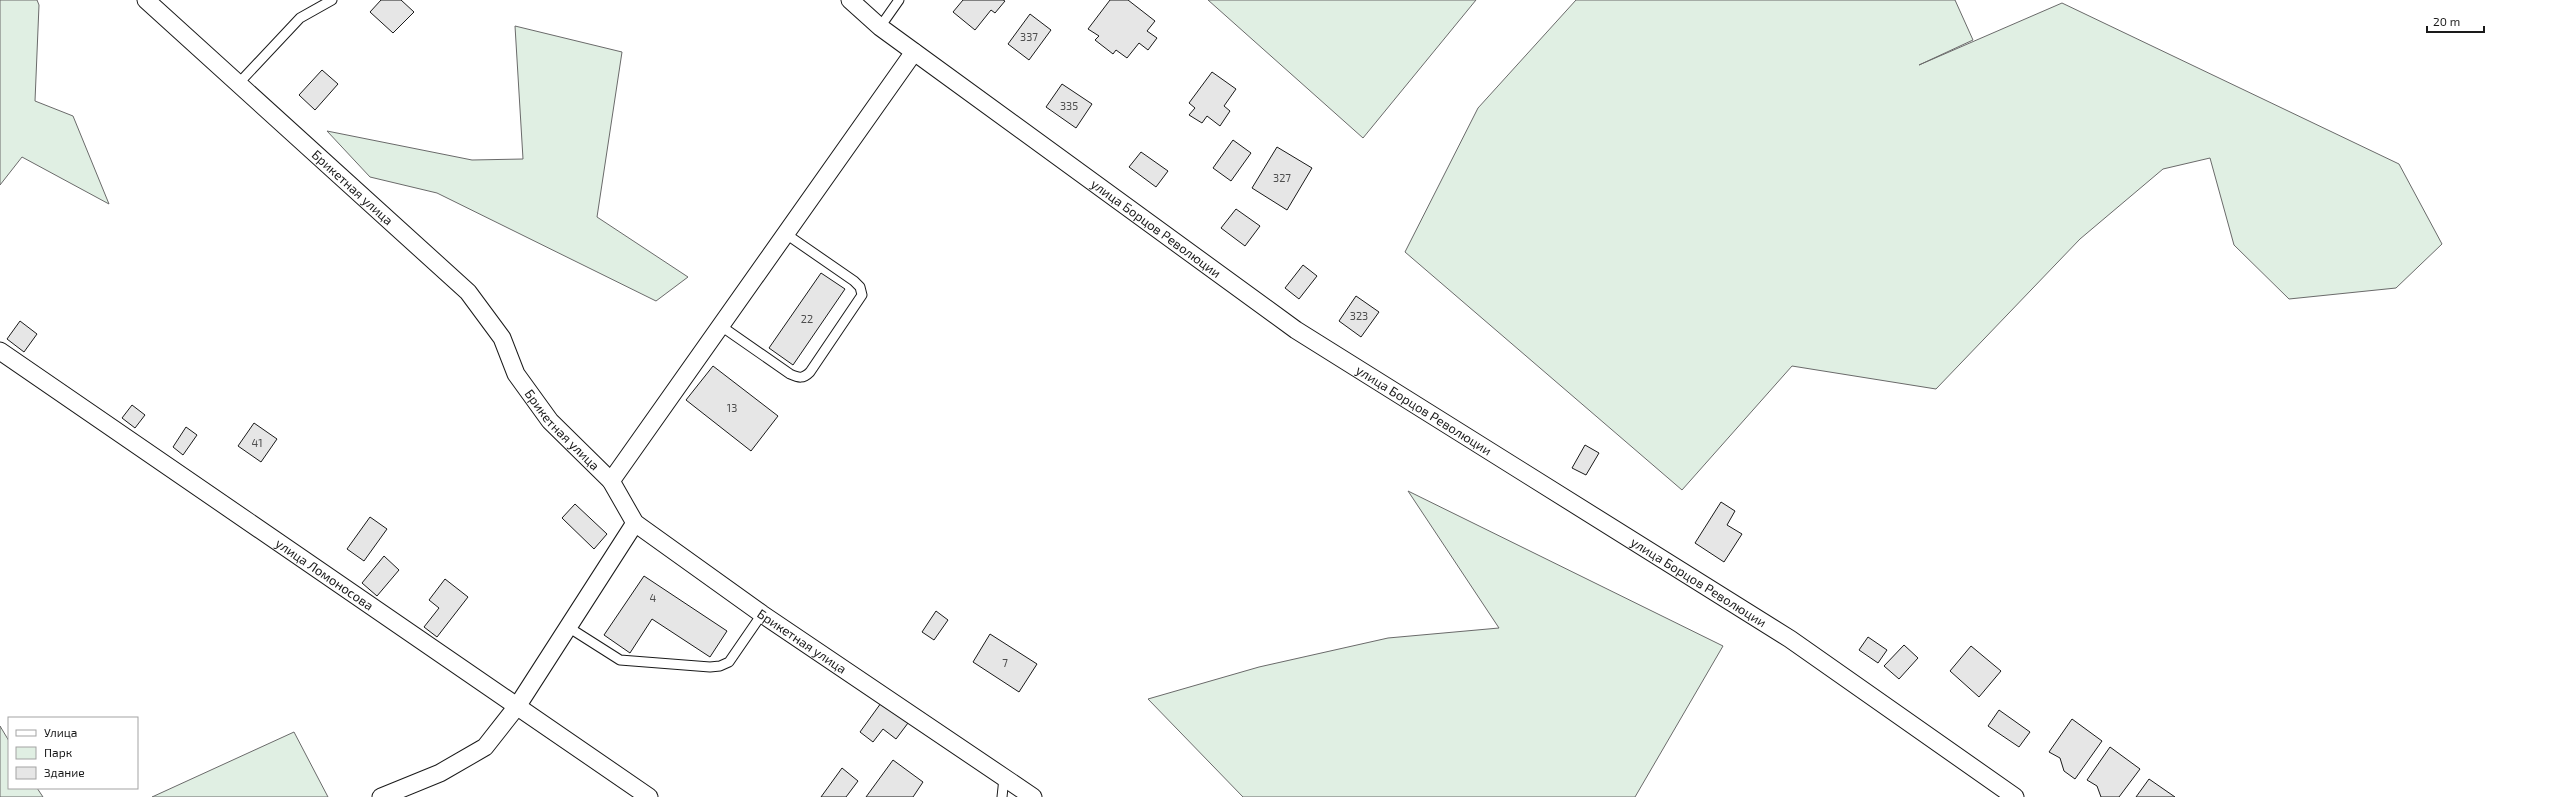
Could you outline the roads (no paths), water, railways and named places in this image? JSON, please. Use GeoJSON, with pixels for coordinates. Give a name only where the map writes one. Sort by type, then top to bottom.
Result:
{"type":"FeatureCollection","features":[{"type":"Feature","properties":{"kind":"street","name":"Брикетная улица"},"geometry":{"type":"LineString","coordinates":[[146,0],[468,292],[502,338],[516,374],[550,420],[611,481],[635,523],[762,614],[1033,797]]}},
{"type":"Feature","properties":{"kind":"street","name":"улица Борцов Революции"},"geometry":{"type":"LineString","coordinates":[[850,0],[880,27],[1296,330],[1790,639],[2015,797]]}},
{"type":"Feature","properties":{"kind":"street"},"geometry":{"type":"LineString","coordinates":[[611,481],[914,52]]}},
{"type":"Feature","properties":{"kind":"street","name":"улица Ломоносова"},"geometry":{"type":"LineString","coordinates":[[0,351],[518,705],[649,797]]}},
{"type":"Feature","properties":{"kind":"street"},"geometry":{"type":"LineString","coordinates":[[381,797],[440,773],[485,747],[518,705],[635,523]]}},
{"type":"Feature","properties":{"kind":"lane"},"geometry":{"type":"LineString","coordinates":[[238,84],[300,18],[332,0]]}},
{"type":"Feature","properties":{"kind":"lane"},"geometry":{"type":"LineString","coordinates":[[880,27],[899,0]]}},
{"type":"Feature","properties":{"kind":"lane"},"geometry":{"type":"LineString","coordinates":[[721,326],[790,374],[800,378],[805,377],[810,372],[862,295],[860,287],[854,281],[786,234]]}},
{"type":"Feature","properties":{"kind":"lane"},"geometry":{"type":"LineString","coordinates":[[568,627],[620,660],[710,667],[720,666],[729,662],[762,614]]}},
{"type":"Feature","properties":{"kind":"lane"},"geometry":{"type":"LineString","coordinates":[[1002,797],[1004,778]]}}]}
